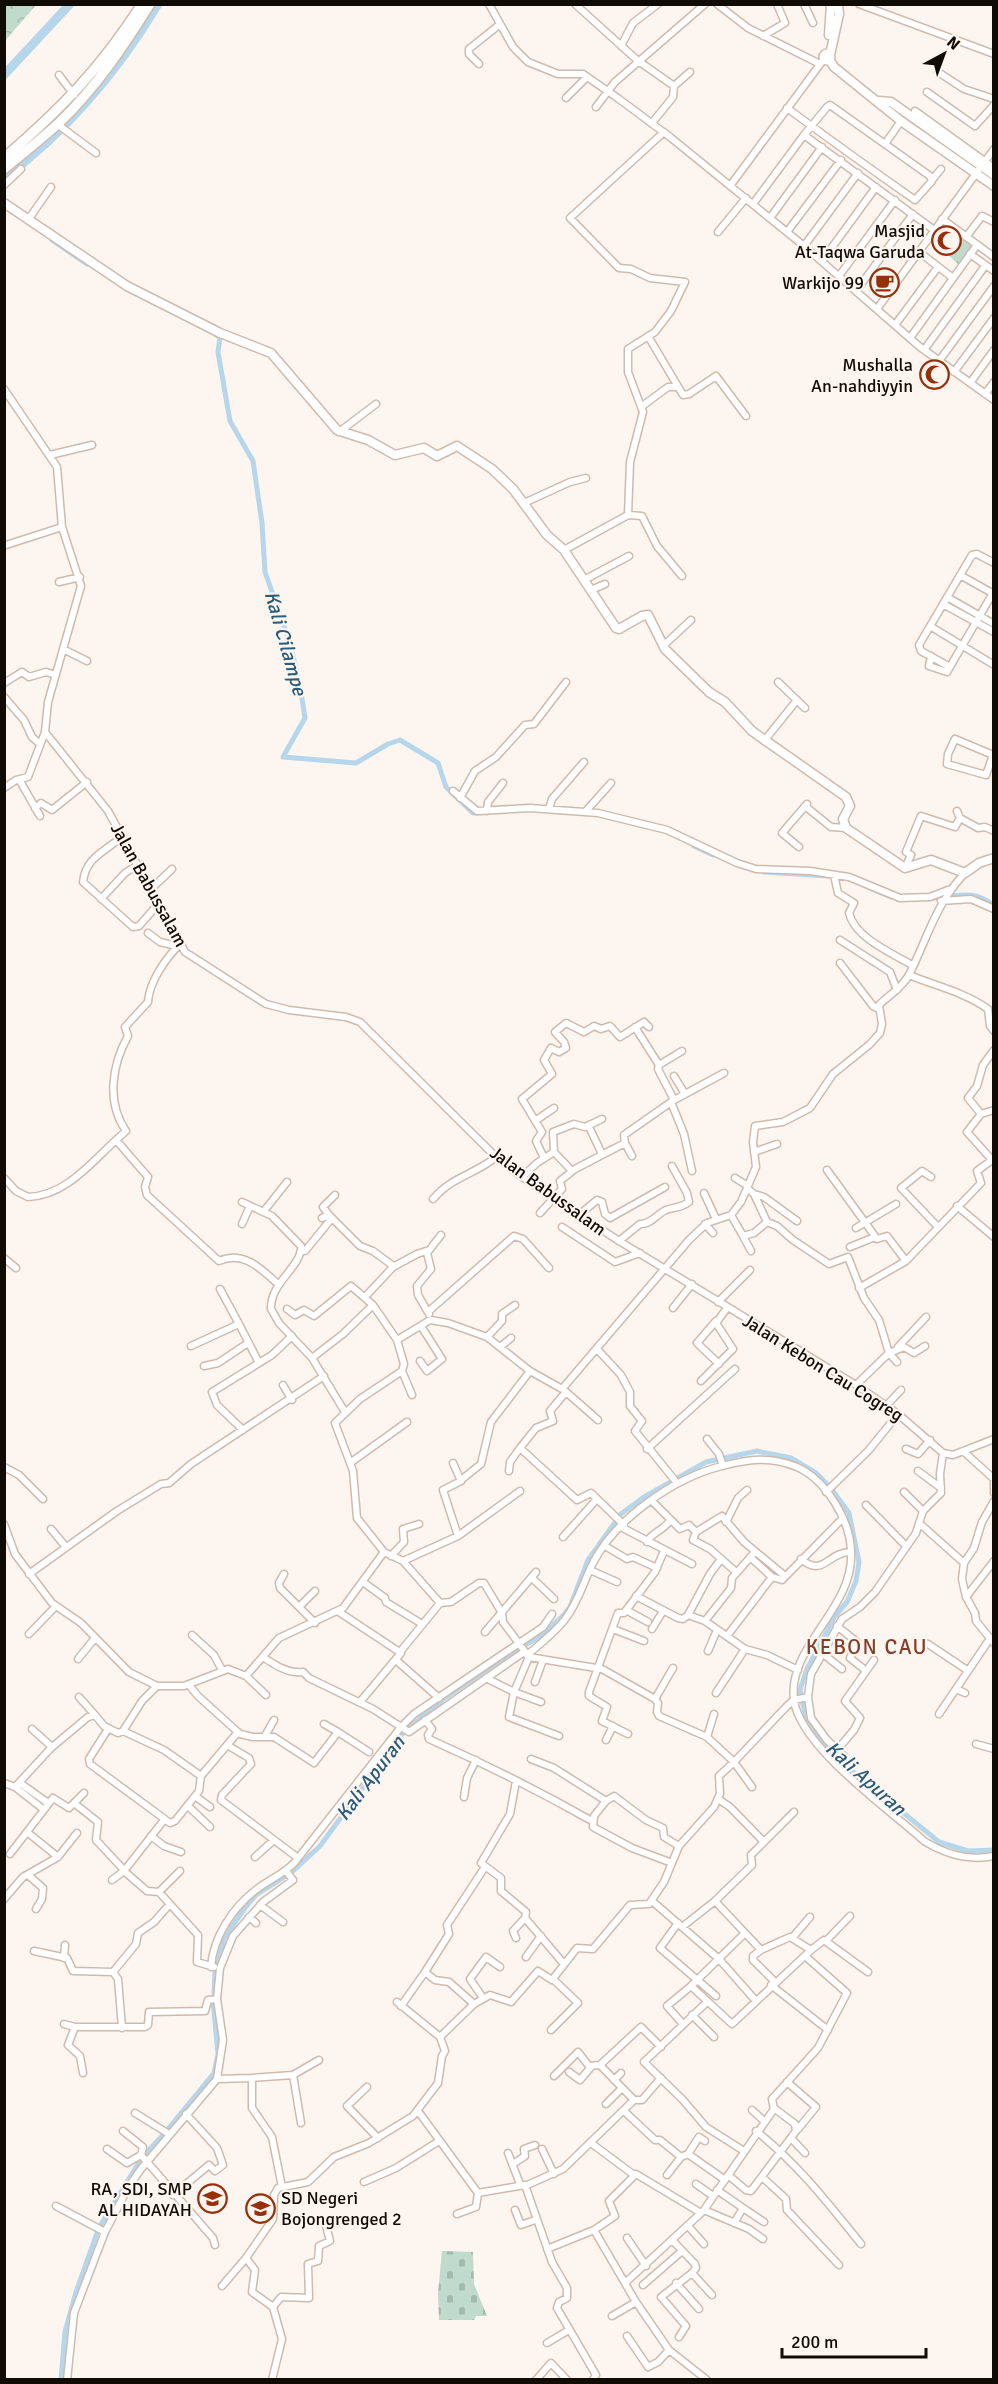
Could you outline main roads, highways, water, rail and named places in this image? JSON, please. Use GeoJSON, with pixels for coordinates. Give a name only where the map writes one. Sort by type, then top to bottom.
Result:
{"type":"FeatureCollection","features":[{"type":"Feature","properties":{"kind":"main road"},"geometry":{"type":"LineString","coordinates":[[11,168],[120,38],[142,4]]}},
{"type":"Feature","properties":{"kind":"main road"},"geometry":{"type":"LineString","coordinates":[[11,168],[58,124],[107,68],[150,4]]}},
{"type":"Feature","properties":{"kind":"waterway"},"geometry":{"type":"LineString","coordinates":[[4,75],[70,4]]}},
{"type":"Feature","properties":{"kind":"waterway"},"geometry":{"type":"LineString","coordinates":[[4,178],[49,140],[90,98],[126,53],[158,4]]}},
{"type":"Feature","properties":{"kind":"waterway","name":"Kali Cilampe"},"geometry":{"type":"LineString","coordinates":[[52,240],[87,264]]}},
{"type":"Feature","properties":{"kind":"waterway","name":"Kali Cilampe"},"geometry":{"type":"LineString","coordinates":[[216,335],[220,337],[218,352],[230,421],[253,461],[262,523],[265,572],[290,643],[300,686],[305,718],[283,757],[356,763],[388,744],[400,740],[438,763],[446,787],[473,813],[481,813]]}},
{"type":"Feature","properties":{"kind":"waterway","name":"Kali Cilampe"},"geometry":{"type":"LineString","coordinates":[[694,846],[713,855]]}},
{"type":"Feature","properties":{"kind":"waterway","name":"Kali Cilampe"},"geometry":{"type":"LineString","coordinates":[[764,872],[829,876]]}},
{"type":"Feature","properties":{"kind":"waterway","name":"Kali Cilampe"},"geometry":{"type":"LineString","coordinates":[[872,889],[891,897]]}},
{"type":"Feature","properties":{"kind":"waterway","name":"Kali Cilampe"},"geometry":{"type":"LineString","coordinates":[[933,898],[973,895],[994,906]]}},
{"type":"Feature","properties":{"kind":"waterway","name":"Kali Apuran"},"geometry":{"type":"LineString","coordinates":[[218,1963],[224,1938],[245,1908],[256,1895],[292,1872],[320,1846],[403,1733],[442,1700],[517,1649],[536,1639],[562,1617],[570,1607],[588,1560],[621,1514],[644,1497],[706,1462],[757,1451],[791,1458],[816,1473],[828,1485]]}},
{"type":"Feature","properties":{"kind":"waterway","name":"Kali Apuran"},"geometry":{"type":"LineString","coordinates":[[833,1491],[849,1513],[859,1562],[856,1581],[847,1602],[835,1616],[807,1669],[800,1690],[807,1723],[821,1741],[852,1771],[939,1842],[968,1851],[994,1850]]}},
{"type":"Feature","properties":{"kind":"waterway"},"geometry":{"type":"LineString","coordinates":[[214,1993],[215,1971]]}},
{"type":"Feature","properties":{"kind":"waterway","name":"Kali Apuran"},"geometry":{"type":"LineString","coordinates":[[168,2129],[214,2073],[218,2054],[213,2001]]}},
{"type":"Feature","properties":{"kind":"waterway","name":"Kali Apuran"},"geometry":{"type":"LineString","coordinates":[[146,2153],[163,2135]]}},
{"type":"Feature","properties":{"kind":"waterway","name":"Kali Apuran"},"geometry":{"type":"LineString","coordinates":[[100,2226],[141,2159]]}},
{"type":"Feature","properties":{"kind":"waterway","name":"Kali Apuran"},"geometry":{"type":"LineString","coordinates":[[61,2380],[65,2332],[76,2292],[97,2233]]}},
{"type":"Feature","properties":{"kind":"place","name":"Masjid At-Taqwa Garuda"},"geometry":{"type":"Point","coordinates":[946,241]}},
{"type":"Feature","properties":{"kind":"place","name":"Warkijo 99"},"geometry":{"type":"Point","coordinates":[885,283]}},
{"type":"Feature","properties":{"kind":"place","name":"Mushalla An-nahdiyyin"},"geometry":{"type":"Point","coordinates":[934,375]}},
{"type":"Feature","properties":{"kind":"place","name":"RA, SDI, SMP AL HIDAYAH"},"geometry":{"type":"Point","coordinates":[213,2199]}},
{"type":"Feature","properties":{"kind":"place","name":"SD Negeri Bojongrenged 2"},"geometry":{"type":"Point","coordinates":[260,2208]}},
{"type":"Feature","properties":{"kind":"district","name":"KEBON CAU"},"geometry":{"type":"Point","coordinates":[867,1647]}}]}
